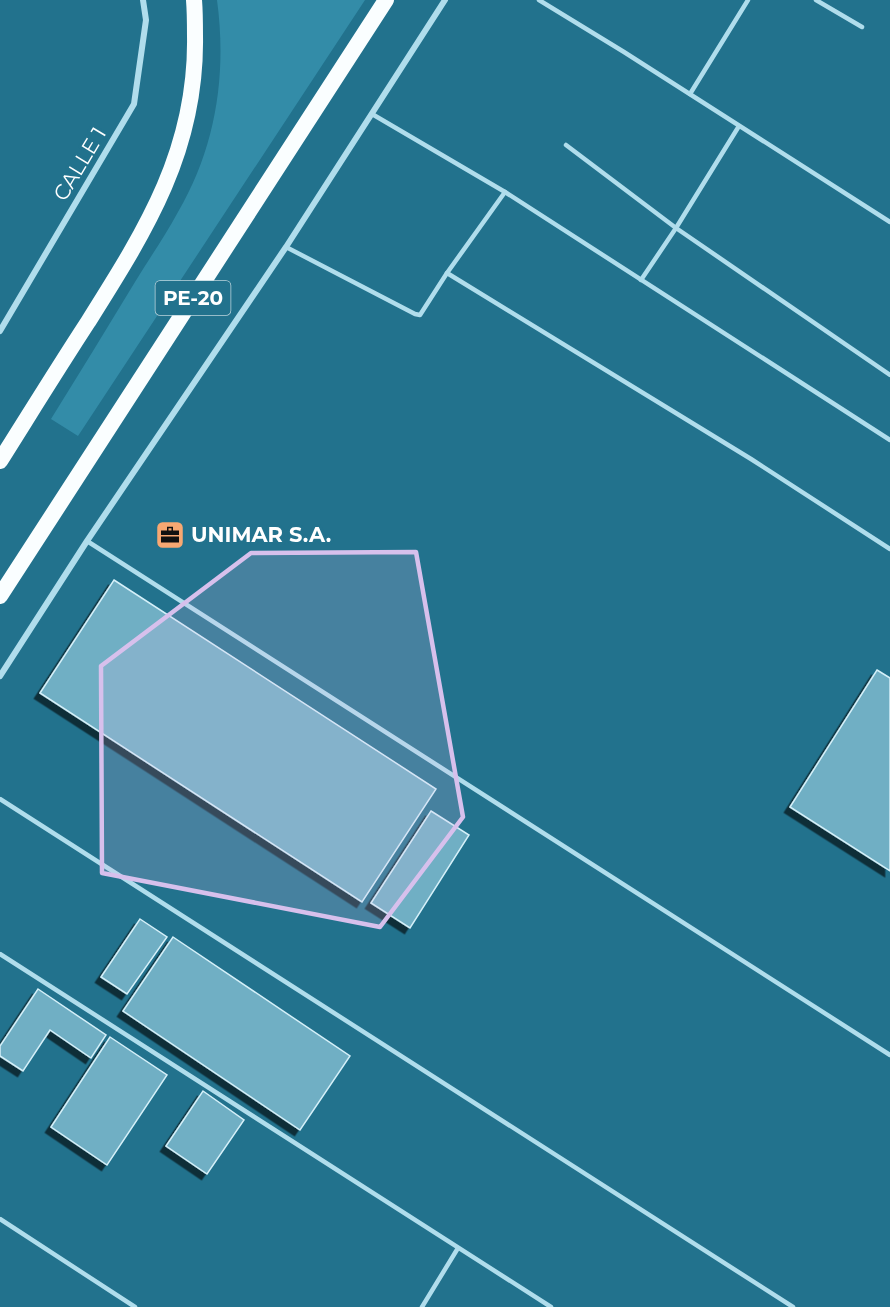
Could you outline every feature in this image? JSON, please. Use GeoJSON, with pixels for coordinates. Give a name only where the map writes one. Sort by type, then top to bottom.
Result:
{"type":"FeatureCollection","features":[{"type":"Feature","properties":{"kind":"highway"},"geometry":{"type":"LineString","coordinates":[[0,461],[126,261],[152,215],[175,165],[189,115],[195,61],[194,0]]}},
{"type":"Feature","properties":{"kind":"highway","name":"PE-20"},"geometry":{"type":"LineString","coordinates":[[0,596],[386,0]]}},
{"type":"Feature","properties":{"kind":"street","name":"CALLE 1"},"geometry":{"type":"LineString","coordinates":[[0,331],[134,104],[146,20],[143,0]]}},
{"type":"Feature","properties":{"kind":"street"},"geometry":{"type":"LineString","coordinates":[[0,676],[87,541],[286,248],[445,0]]}},
{"type":"Feature","properties":{"kind":"lane"},"geometry":{"type":"LineString","coordinates":[[539,0],[890,222]]}},
{"type":"Feature","properties":{"kind":"lane"},"geometry":{"type":"LineString","coordinates":[[690,94],[748,0]]}},
{"type":"Feature","properties":{"kind":"lane"},"geometry":{"type":"LineString","coordinates":[[816,0],[862,27]]}},
{"type":"Feature","properties":{"kind":"lane"},"geometry":{"type":"LineString","coordinates":[[372,114],[505,192],[890,440]]}},
{"type":"Feature","properties":{"kind":"lane"},"geometry":{"type":"LineString","coordinates":[[641,280],[740,126]]}},
{"type":"Feature","properties":{"kind":"lane"},"geometry":{"type":"LineString","coordinates":[[566,145],[676,228],[890,375]]}},
{"type":"Feature","properties":{"kind":"lane"},"geometry":{"type":"LineString","coordinates":[[286,248],[420,315],[505,192]]}},
{"type":"Feature","properties":{"kind":"lane"},"geometry":{"type":"LineString","coordinates":[[447,273],[741,453],[890,549]]}},
{"type":"Feature","properties":{"kind":"lane"},"geometry":{"type":"LineString","coordinates":[[87,541],[890,1055]]}},
{"type":"Feature","properties":{"kind":"lane"},"geometry":{"type":"LineString","coordinates":[[0,799],[793,1307]]}},
{"type":"Feature","properties":{"kind":"lane"},"geometry":{"type":"LineString","coordinates":[[0,954],[551,1307]]}},
{"type":"Feature","properties":{"kind":"lane"},"geometry":{"type":"LineString","coordinates":[[0,1219],[135,1307]]}},
{"type":"Feature","properties":{"kind":"lane"},"geometry":{"type":"LineString","coordinates":[[422,1307],[458,1248]]}},
{"type":"Feature","properties":{"kind":"highlighted area"},"geometry":{"type":"Polygon","coordinates":[[[416,552],[463,817],[380,927],[102,873],[101,666],[251,553],[416,552]]]}},
{"type":"Feature","properties":{"kind":"shaded area"},"geometry":{"type":"Polygon","coordinates":[[[217,0],[365,0],[78,436],[51,419],[173,221],[202,162],[216,109],[219,82],[220,28],[217,0]]]}},
{"type":"Feature","properties":{"kind":"building"},"geometry":{"type":"Polygon","coordinates":[[[114,580],[436,789],[362,902],[40,693],[114,580]]]}},
{"type":"Feature","properties":{"kind":"building"},"geometry":{"type":"Polygon","coordinates":[[[877,670],[890,678],[890,871],[790,807],[877,670]]]}},
{"type":"Feature","properties":{"kind":"building"},"geometry":{"type":"Polygon","coordinates":[[[431,811],[469,835],[410,928],[371,903],[431,811]]]}},
{"type":"Feature","properties":{"kind":"building"},"geometry":{"type":"Polygon","coordinates":[[[140,919],[167,937],[127,994],[101,977],[140,919]]]}},
{"type":"Feature","properties":{"kind":"building"},"geometry":{"type":"Polygon","coordinates":[[[173,937],[350,1056],[300,1130],[123,1011],[173,937]]]}},
{"type":"Feature","properties":{"kind":"building"},"geometry":{"type":"Polygon","coordinates":[[[38,989],[106,1035],[91,1058],[50,1030],[23,1071],[0,1056],[0,1046],[38,989]]]}},
{"type":"Feature","properties":{"kind":"building"},"geometry":{"type":"Polygon","coordinates":[[[110,1037],[167,1075],[107,1165],[51,1127],[110,1037]]]}},
{"type":"Feature","properties":{"kind":"building"},"geometry":{"type":"Polygon","coordinates":[[[203,1091],[244,1120],[207,1174],[166,1146],[203,1091]]]}},
{"type":"Feature","properties":{"kind":"place","name":"UNIMAR S.A."},"geometry":{"type":"Point","coordinates":[170,535]}}]}
